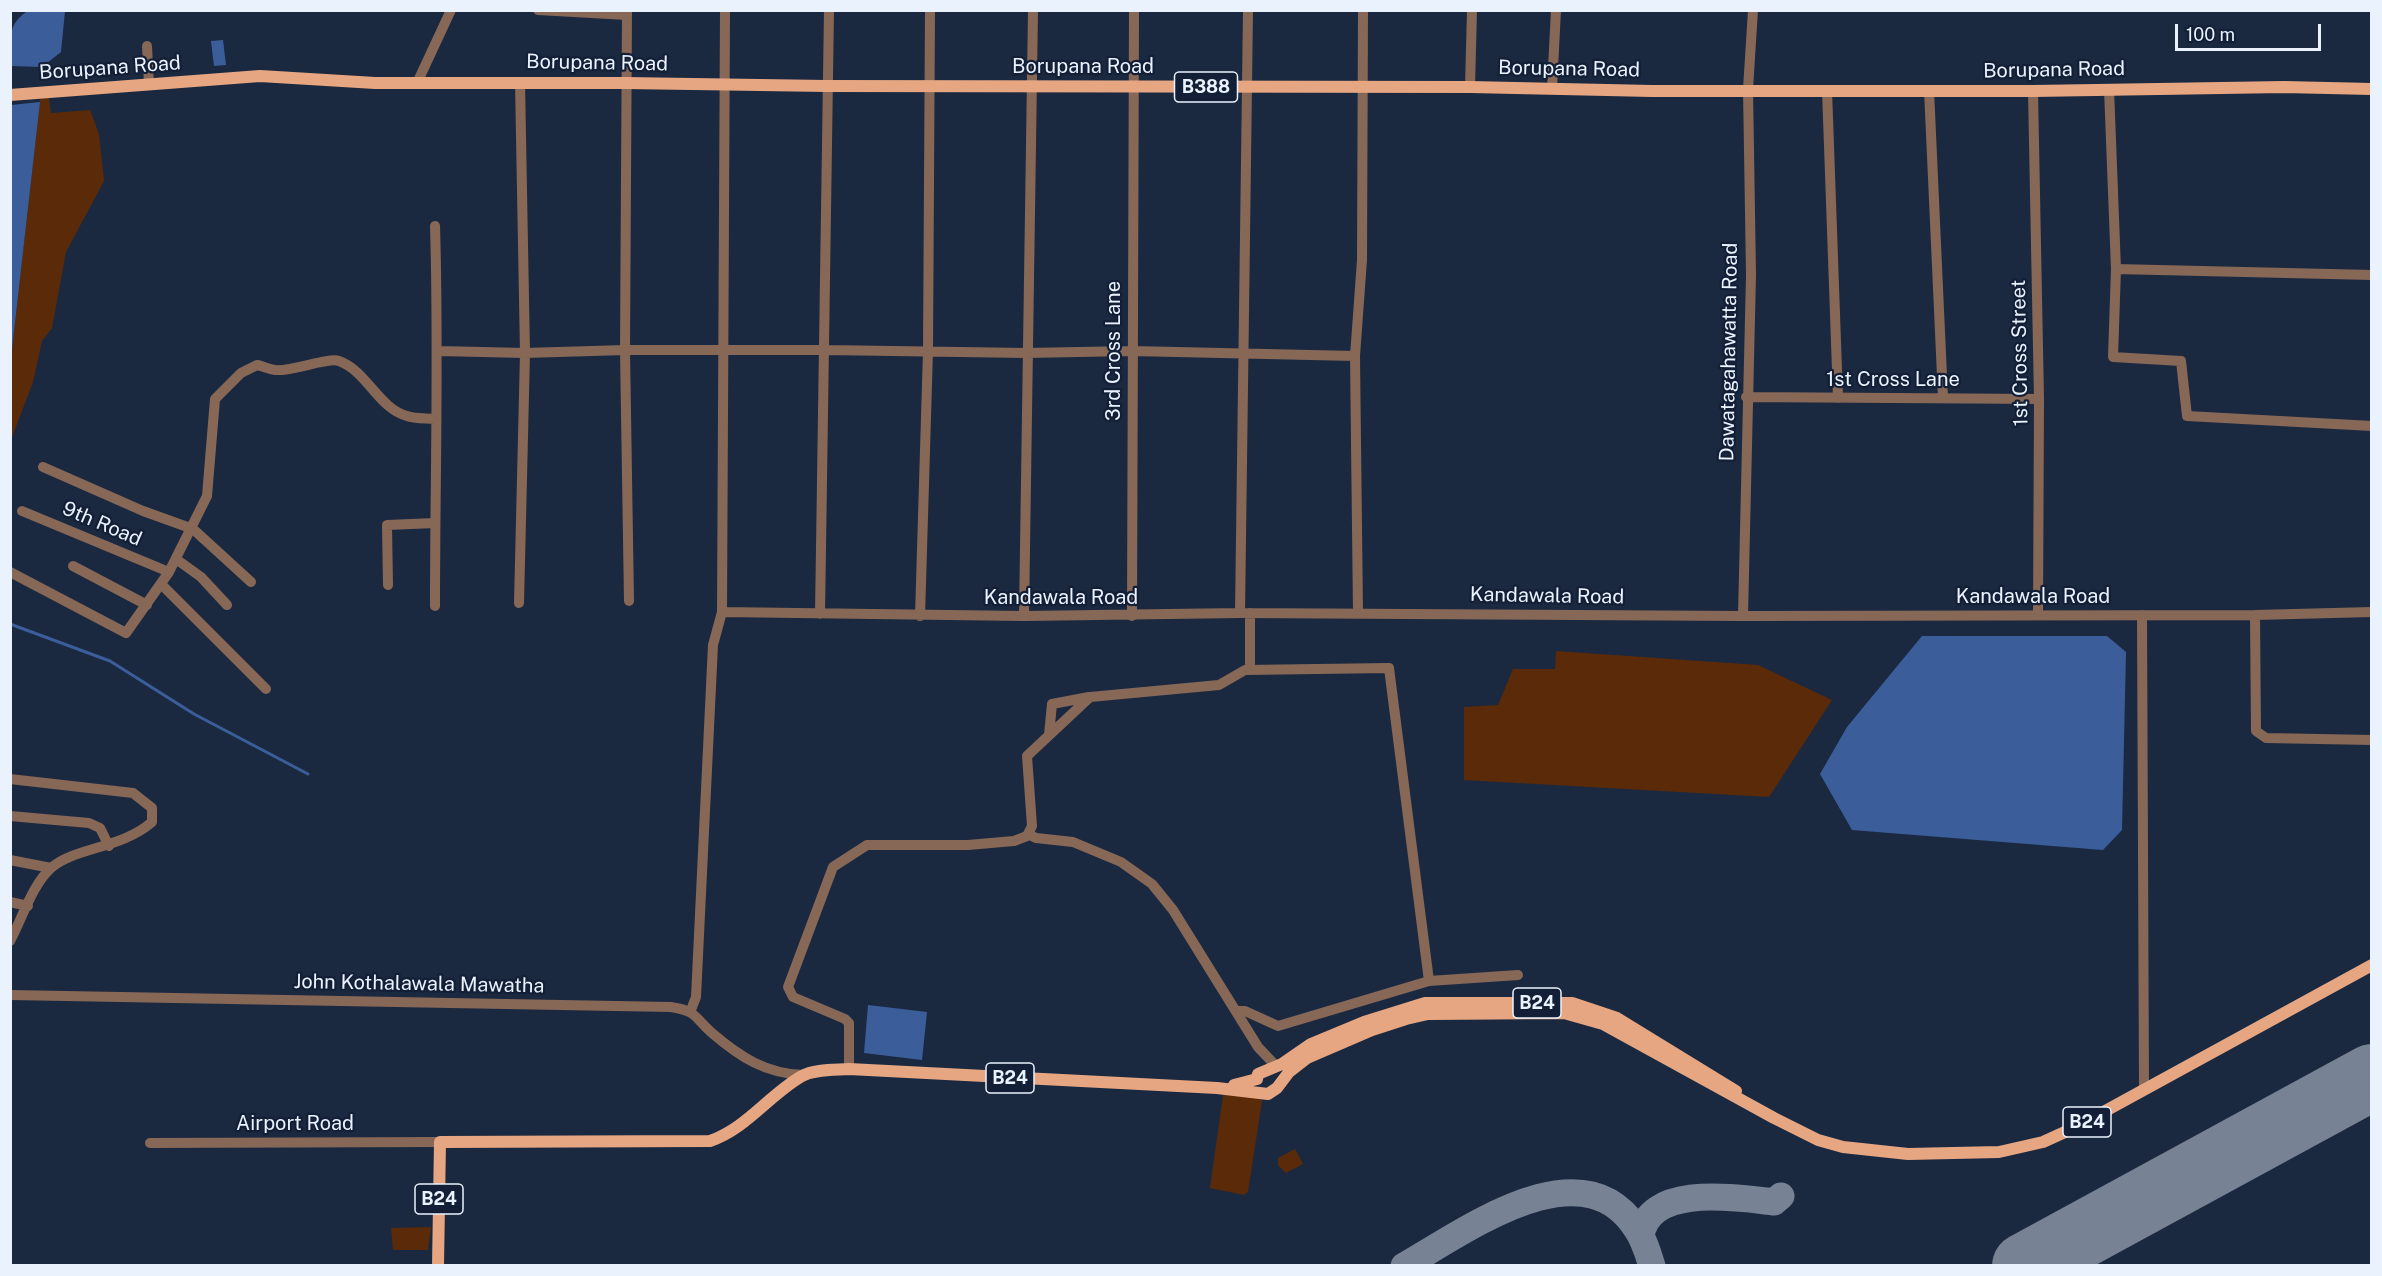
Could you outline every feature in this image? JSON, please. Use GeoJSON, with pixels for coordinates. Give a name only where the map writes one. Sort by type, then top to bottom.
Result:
{"type":"FeatureCollection","features":[{"type":"Feature","properties":{"kind":"main road","name":"Borupana Road"},"geometry":{"type":"LineString","coordinates":[[10,95],[260,76],[417,83],[520,82],[927,87],[1246,86],[2033,91],[2284,87],[2372,89]]}},
{"type":"Feature","properties":{"kind":"main road","name":"B24"},"geometry":{"type":"LineString","coordinates":[[438,1266],[440,1142],[710,1141],[729,1132],[804,1075],[849,1069],[1217,1088],[1259,1082],[1282,1067],[1338,1044],[1406,1019],[1428,1014],[1564,1013],[1603,1024],[1818,1140],[1843,1147],[1908,1154],[1999,1152],[2043,1142],[2076,1127],[2372,965]]}},
{"type":"Feature","properties":{"kind":"main road","name":"B24"},"geometry":{"type":"LineString","coordinates":[[1259,1082],[1268,1094],[1277,1088],[1282,1067]]}},
{"type":"Feature","properties":{"kind":"street"},"geometry":{"type":"LineString","coordinates":[[417,83],[451,10]]}},
{"type":"Feature","properties":{"kind":"street"},"geometry":{"type":"LineString","coordinates":[[537,10],[627,13],[625,350],[629,601]]}},
{"type":"Feature","properties":{"kind":"street"},"geometry":{"type":"LineString","coordinates":[[725,10],[722,612],[713,645],[696,997],[691,1010],[721,1041],[750,1062],[776,1072],[804,1075]]}},
{"type":"Feature","properties":{"kind":"street"},"geometry":{"type":"LineString","coordinates":[[820,614],[826,350],[828,10]]}},
{"type":"Feature","properties":{"kind":"street"},"geometry":{"type":"LineString","coordinates":[[920,616],[927,351],[927,87],[930,10]]}},
{"type":"Feature","properties":{"kind":"street"},"geometry":{"type":"LineString","coordinates":[[1024,616],[1026,353],[1033,10]]}},
{"type":"Feature","properties":{"kind":"street","name":"3rd Cross Lane"},"geometry":{"type":"LineString","coordinates":[[1132,616],[1134,10]]}},
{"type":"Feature","properties":{"kind":"street"},"geometry":{"type":"LineString","coordinates":[[1248,10],[1243,355],[1245,613],[1250,670]]}},
{"type":"Feature","properties":{"kind":"street"},"geometry":{"type":"LineString","coordinates":[[1358,613],[1355,356],[1362,260],[1363,10]]}},
{"type":"Feature","properties":{"kind":"street"},"geometry":{"type":"LineString","coordinates":[[1470,87],[1472,10]]}},
{"type":"Feature","properties":{"kind":"street"},"geometry":{"type":"LineString","coordinates":[[1552,88],[1556,10]]}},
{"type":"Feature","properties":{"kind":"street","name":"Dawatagahawatta Road"},"geometry":{"type":"LineString","coordinates":[[1743,616],[1750,275],[1748,89],[1753,10]]}},
{"type":"Feature","properties":{"kind":"street"},"geometry":{"type":"LineString","coordinates":[[147,46],[149,85]]}},
{"type":"Feature","properties":{"kind":"street"},"geometry":{"type":"LineString","coordinates":[[519,603],[525,353],[520,82]]}},
{"type":"Feature","properties":{"kind":"street"},"geometry":{"type":"LineString","coordinates":[[2109,89],[2116,269],[2113,357],[2181,361],[2187,416],[2372,426]]}},
{"type":"Feature","properties":{"kind":"street"},"geometry":{"type":"LineString","coordinates":[[1827,90],[1838,398]]}},
{"type":"Feature","properties":{"kind":"street"},"geometry":{"type":"LineString","coordinates":[[1929,90],[1943,398]]}},
{"type":"Feature","properties":{"kind":"street","name":"1st Cross Street"},"geometry":{"type":"LineString","coordinates":[[2033,91],[2039,399],[2038,615]]}},
{"type":"Feature","properties":{"kind":"street"},"geometry":{"type":"LineString","coordinates":[[435,226],[438,351],[435,419],[435,606]]}},
{"type":"Feature","properties":{"kind":"street"},"geometry":{"type":"LineString","coordinates":[[2116,269],[2372,275]]}},
{"type":"Feature","properties":{"kind":"street"},"geometry":{"type":"LineString","coordinates":[[438,351],[525,353],[625,350],[826,350],[1026,353],[1132,351],[1355,356]]}},
{"type":"Feature","properties":{"kind":"street"},"geometry":{"type":"LineString","coordinates":[[10,572],[126,633],[176,559],[193,529],[207,496],[214,399],[241,373],[257,365],[275,370],[316,365],[334,359],[352,367],[394,409],[407,416],[435,419]]}},
{"type":"Feature","properties":{"kind":"street","name":"1st Cross Lane"},"geometry":{"type":"LineString","coordinates":[[1746,397],[2039,399]]}},
{"type":"Feature","properties":{"kind":"street"},"geometry":{"type":"LineString","coordinates":[[43,467],[142,511],[193,529],[251,582]]}},
{"type":"Feature","properties":{"kind":"street","name":"9th Road"},"geometry":{"type":"LineString","coordinates":[[22,511],[168,572]]}},
{"type":"Feature","properties":{"kind":"street"},"geometry":{"type":"LineString","coordinates":[[388,585],[387,525],[435,523]]}},
{"type":"Feature","properties":{"kind":"street"},"geometry":{"type":"LineString","coordinates":[[176,559],[201,578],[227,605]]}},
{"type":"Feature","properties":{"kind":"street"},"geometry":{"type":"LineString","coordinates":[[73,566],[147,605]]}},
{"type":"Feature","properties":{"kind":"street"},"geometry":{"type":"LineString","coordinates":[[161,584],[266,689]]}},
{"type":"Feature","properties":{"kind":"street","name":"Kandawala Road"},"geometry":{"type":"LineString","coordinates":[[722,612],[920,616],[1132,616],[1245,613],[1743,616],[2255,615],[2372,612]]}},
{"type":"Feature","properties":{"kind":"street"},"geometry":{"type":"LineString","coordinates":[[2142,615],[2144,1089]]}},
{"type":"Feature","properties":{"kind":"street"},"geometry":{"type":"LineString","coordinates":[[2255,615],[2256,731],[2259,735],[2266,738],[2372,740]]}},
{"type":"Feature","properties":{"kind":"street"},"geometry":{"type":"LineString","coordinates":[[1049,735],[1052,704],[1090,697],[1219,685],[1240,671],[1389,668],[1429,981]]}},
{"type":"Feature","properties":{"kind":"street"},"geometry":{"type":"LineString","coordinates":[[849,1069],[849,1023],[845,1019],[793,997],[788,987],[833,867],[867,845],[998,843],[1014,841],[1028,834],[1032,821],[1027,756],[1090,697]]}},
{"type":"Feature","properties":{"kind":"street"},"geometry":{"type":"LineString","coordinates":[[10,778],[134,793],[152,808],[152,822],[134,836],[64,861],[51,868],[10,941]]}},
{"type":"Feature","properties":{"kind":"street"},"geometry":{"type":"LineString","coordinates":[[10,816],[89,823],[100,828],[109,846]]}},
{"type":"Feature","properties":{"kind":"street"},"geometry":{"type":"LineString","coordinates":[[1028,834],[1036,838],[1074,842],[1121,862],[1152,884],[1173,910],[1258,1047],[1282,1067]]}},
{"type":"Feature","properties":{"kind":"street"},"geometry":{"type":"LineString","coordinates":[[10,860],[51,868]]}},
{"type":"Feature","properties":{"kind":"street"},"geometry":{"type":"LineString","coordinates":[[10,902],[28,906]]}},
{"type":"Feature","properties":{"kind":"street"},"geometry":{"type":"LineString","coordinates":[[1236,1011],[1245,1011],[1278,1026],[1429,981],[1518,975]]}},
{"type":"Feature","properties":{"kind":"street","name":"John Kothalawala Mawatha"},"geometry":{"type":"LineString","coordinates":[[10,995],[438,1001],[671,1007],[691,1010]]}},
{"type":"Feature","properties":{"kind":"street"},"geometry":{"type":"LineString","coordinates":[[1258,1047],[1261,1064],[1259,1082]]}},
{"type":"Feature","properties":{"kind":"street","name":"Airport Road"},"geometry":{"type":"LineString","coordinates":[[150,1143],[440,1142]]}},
{"type":"Feature","properties":{"kind":"shaded area"},"geometry":{"type":"Polygon","coordinates":[[[41,92],[48,92],[51,113],[90,110],[99,134],[104,181],[66,252],[52,328],[42,341],[33,382],[11,440],[11,358],[41,92]]]}},
{"type":"Feature","properties":{"kind":"shaded area"},"geometry":{"type":"Polygon","coordinates":[[[1556,651],[1758,665],[1832,700],[1769,797],[1464,780],[1464,707],[1498,705],[1513,669],[1555,669],[1556,651]]]}},
{"type":"Feature","properties":{"kind":"shaded area"},"geometry":{"type":"Polygon","coordinates":[[[1226,1093],[1259,1098],[1262,1101],[1248,1192],[1244,1195],[1210,1188],[1223,1095],[1226,1093]]]}},
{"type":"Feature","properties":{"kind":"shaded area"},"geometry":{"type":"Polygon","coordinates":[[[1295,1149],[1303,1164],[1286,1173],[1278,1165],[1278,1158],[1295,1149]]]}},
{"type":"Feature","properties":{"kind":"shaded area"},"geometry":{"type":"Polygon","coordinates":[[[431,1227],[428,1250],[393,1250],[391,1228],[431,1227]]]}},
{"type":"Feature","properties":{"kind":"water"},"geometry":{"type":"Polygon","coordinates":[[[29,10],[65,11],[61,52],[42,67],[11,66],[11,34],[16,21],[29,10]]]}},
{"type":"Feature","properties":{"kind":"water"},"geometry":{"type":"Polygon","coordinates":[[[223,40],[226,65],[214,66],[211,41],[223,40]]]}},
{"type":"Feature","properties":{"kind":"water"},"geometry":{"type":"Polygon","coordinates":[[[40,102],[11,358],[11,105],[40,102]]]}},
{"type":"Feature","properties":{"kind":"water"},"geometry":{"type":"Polygon","coordinates":[[[1922,636],[2107,636],[2126,652],[2122,830],[2103,850],[1852,830],[1820,774],[1847,727],[1922,636]]]}},
{"type":"Feature","properties":{"kind":"water"},"geometry":{"type":"Polygon","coordinates":[[[868,1005],[927,1012],[922,1060],[864,1053],[868,1005]]]}},
{"type":"Feature","properties":{"kind":"waterway"},"geometry":{"type":"LineString","coordinates":[[10,624],[110,661],[194,714],[308,774]]}},
{"type":"Feature","properties":{"kind":"taxiway"},"geometry":{"type":"LineString","coordinates":[[1404,1266],[1489,1217],[1522,1203],[1554,1194],[1585,1194],[1613,1204],[1636,1228],[1644,1241],[1652,1266]]}},
{"type":"Feature","properties":{"kind":"taxiway"},"geometry":{"type":"LineString","coordinates":[[1641,1236],[1647,1219],[1660,1208],[1677,1201],[1718,1197],[1774,1202],[1781,1196]]}},
{"type":"Feature","properties":{"kind":"runway"},"geometry":{"type":"LineString","coordinates":[[2025,1266],[2372,1077]]}}]}
